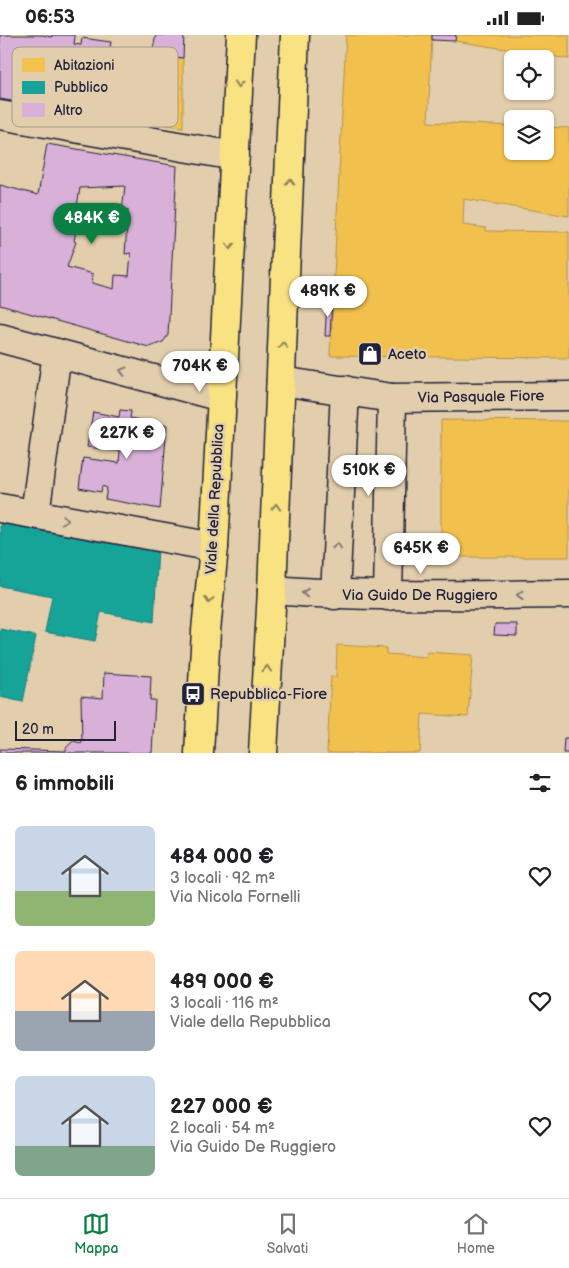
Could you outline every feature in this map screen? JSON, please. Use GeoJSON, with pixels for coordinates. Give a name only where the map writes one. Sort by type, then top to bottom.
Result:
{"type":"FeatureCollection","features":[{"type":"Feature","properties":{"kind":"main road","name":"Viale della Repubblica"},"geometry":{"type":"LineString","coordinates":[[199,753],[206,631],[214,547],[241,35]]}},
{"type":"Feature","properties":{"kind":"main road"},"geometry":{"type":"LineString","coordinates":[[263,753],[272,590],[295,35]]}},
{"type":"Feature","properties":{"kind":"street"},"geometry":{"type":"LineString","coordinates":[[69,127],[235,156]]}},
{"type":"Feature","properties":{"kind":"street"},"geometry":{"type":"LineString","coordinates":[[0,338],[221,397]]}},
{"type":"Feature","properties":{"kind":"street"},"geometry":{"type":"LineString","coordinates":[[35,514],[57,353]]}},
{"type":"Feature","properties":{"kind":"street","name":"Via Pasquale Fiore"},"geometry":{"type":"LineString","coordinates":[[281,381],[392,398],[569,396]]}},
{"type":"Feature","properties":{"kind":"street"},"geometry":{"type":"LineString","coordinates":[[335,595],[345,390]]}},
{"type":"Feature","properties":{"kind":"street"},"geometry":{"type":"LineString","coordinates":[[388,596],[392,398]]}},
{"type":"Feature","properties":{"kind":"street"},"geometry":{"type":"LineString","coordinates":[[0,508],[214,547]]}},
{"type":"Feature","properties":{"kind":"street","name":"Via Guido De Ruggiero"},"geometry":{"type":"LineString","coordinates":[[272,590],[335,595],[388,596],[569,595]]}},
{"type":"Feature","properties":{"kind":"building: Abitazioni"},"geometry":{"type":"Polygon","coordinates":[[[346,35],[432,35],[428,122],[504,126],[504,160],[554,160],[554,127],[569,128],[569,216],[464,199],[463,225],[486,228],[486,231],[569,232],[569,358],[330,356],[346,35]]]}},
{"type":"Feature","properties":{"kind":"building: Abitazioni"},"geometry":{"type":"Polygon","coordinates":[[[456,35],[569,35],[569,59],[554,57],[554,50],[512,50],[455,41],[456,35]]]}},
{"type":"Feature","properties":{"kind":"building: Abitazioni"},"geometry":{"type":"Polygon","coordinates":[[[178,57],[183,58],[183,127],[178,126],[178,57]]]}},
{"type":"Feature","properties":{"kind":"building: Abitazioni"},"geometry":{"type":"Polygon","coordinates":[[[441,420],[569,421],[569,557],[441,557],[441,420]]]}},
{"type":"Feature","properties":{"kind":"building: Abitazioni"},"geometry":{"type":"Polygon","coordinates":[[[337,645],[386,648],[386,654],[427,657],[427,652],[473,655],[468,717],[422,714],[420,753],[327,753],[331,676],[336,677],[337,645]]]}},
{"type":"Feature","properties":{"kind":"building: Pubblico"},"geometry":{"type":"Polygon","coordinates":[[[0,519],[158,548],[154,622],[101,612],[95,641],[45,632],[52,596],[0,586],[0,519]]]}},
{"type":"Feature","properties":{"kind":"building: Pubblico"},"geometry":{"type":"Polygon","coordinates":[[[0,629],[36,636],[23,702],[0,697],[0,629]]]}},
{"type":"Feature","properties":{"kind":"building: Altro"},"geometry":{"type":"Polygon","coordinates":[[[0,35],[42,35],[52,37],[52,35],[72,35],[75,36],[74,44],[81,45],[82,38],[111,42],[110,47],[12,47],[12,101],[0,99],[0,35]]]}},
{"type":"Feature","properties":{"kind":"building: Altro"},"geometry":{"type":"Polygon","coordinates":[[[156,35],[184,35],[183,58],[178,57],[178,47],[153,47],[156,35]]]}},
{"type":"Feature","properties":{"kind":"building: Altro"},"geometry":{"type":"Polygon","coordinates":[[[432,35],[456,35],[455,41],[432,40],[432,35]]]}},
{"type":"Feature","properties":{"kind":"building: Altro"},"geometry":{"type":"Polygon","coordinates":[[[47,144],[177,166],[168,335],[163,342],[149,347],[0,305],[0,185],[38,195],[47,144]],[[125,186],[80,188],[74,224],[77,225],[74,241],[76,242],[67,267],[93,274],[92,283],[114,289],[115,275],[129,276],[131,253],[125,254],[128,210],[122,210],[125,186]]]}},
{"type":"Feature","properties":{"kind":"building: Altro"},"geometry":{"type":"Polygon","coordinates":[[[327,300],[332,300],[330,336],[325,336],[327,300]]]}},
{"type":"Feature","properties":{"kind":"building: Altro"},"geometry":{"type":"Polygon","coordinates":[[[120,410],[131,411],[130,418],[167,425],[160,509],[105,499],[107,488],[102,486],[101,492],[79,488],[83,458],[119,463],[120,451],[87,447],[93,412],[119,417],[120,410]]]}},
{"type":"Feature","properties":{"kind":"building: Altro"},"geometry":{"type":"Polygon","coordinates":[[[495,624],[517,624],[517,636],[494,635],[495,624]]]}},
{"type":"Feature","properties":{"kind":"building: Altro"},"geometry":{"type":"Polygon","coordinates":[[[104,673],[151,676],[150,700],[155,700],[152,753],[0,753],[0,749],[66,751],[66,748],[73,741],[82,743],[81,696],[103,698],[104,673]]]}},
{"type":"Feature","properties":{"kind":"building: Altro"},"geometry":{"type":"Polygon","coordinates":[[[564,738],[569,738],[569,753],[563,753],[564,738]]]}},
{"type":"Feature","properties":{"kind":"place","name":"Aceto"},"geometry":{"type":"Point","coordinates":[370,354]}},
{"type":"Feature","properties":{"kind":"place","name":"Repubblica-Fiore"},"geometry":{"type":"Point","coordinates":[193,694]}}]}
